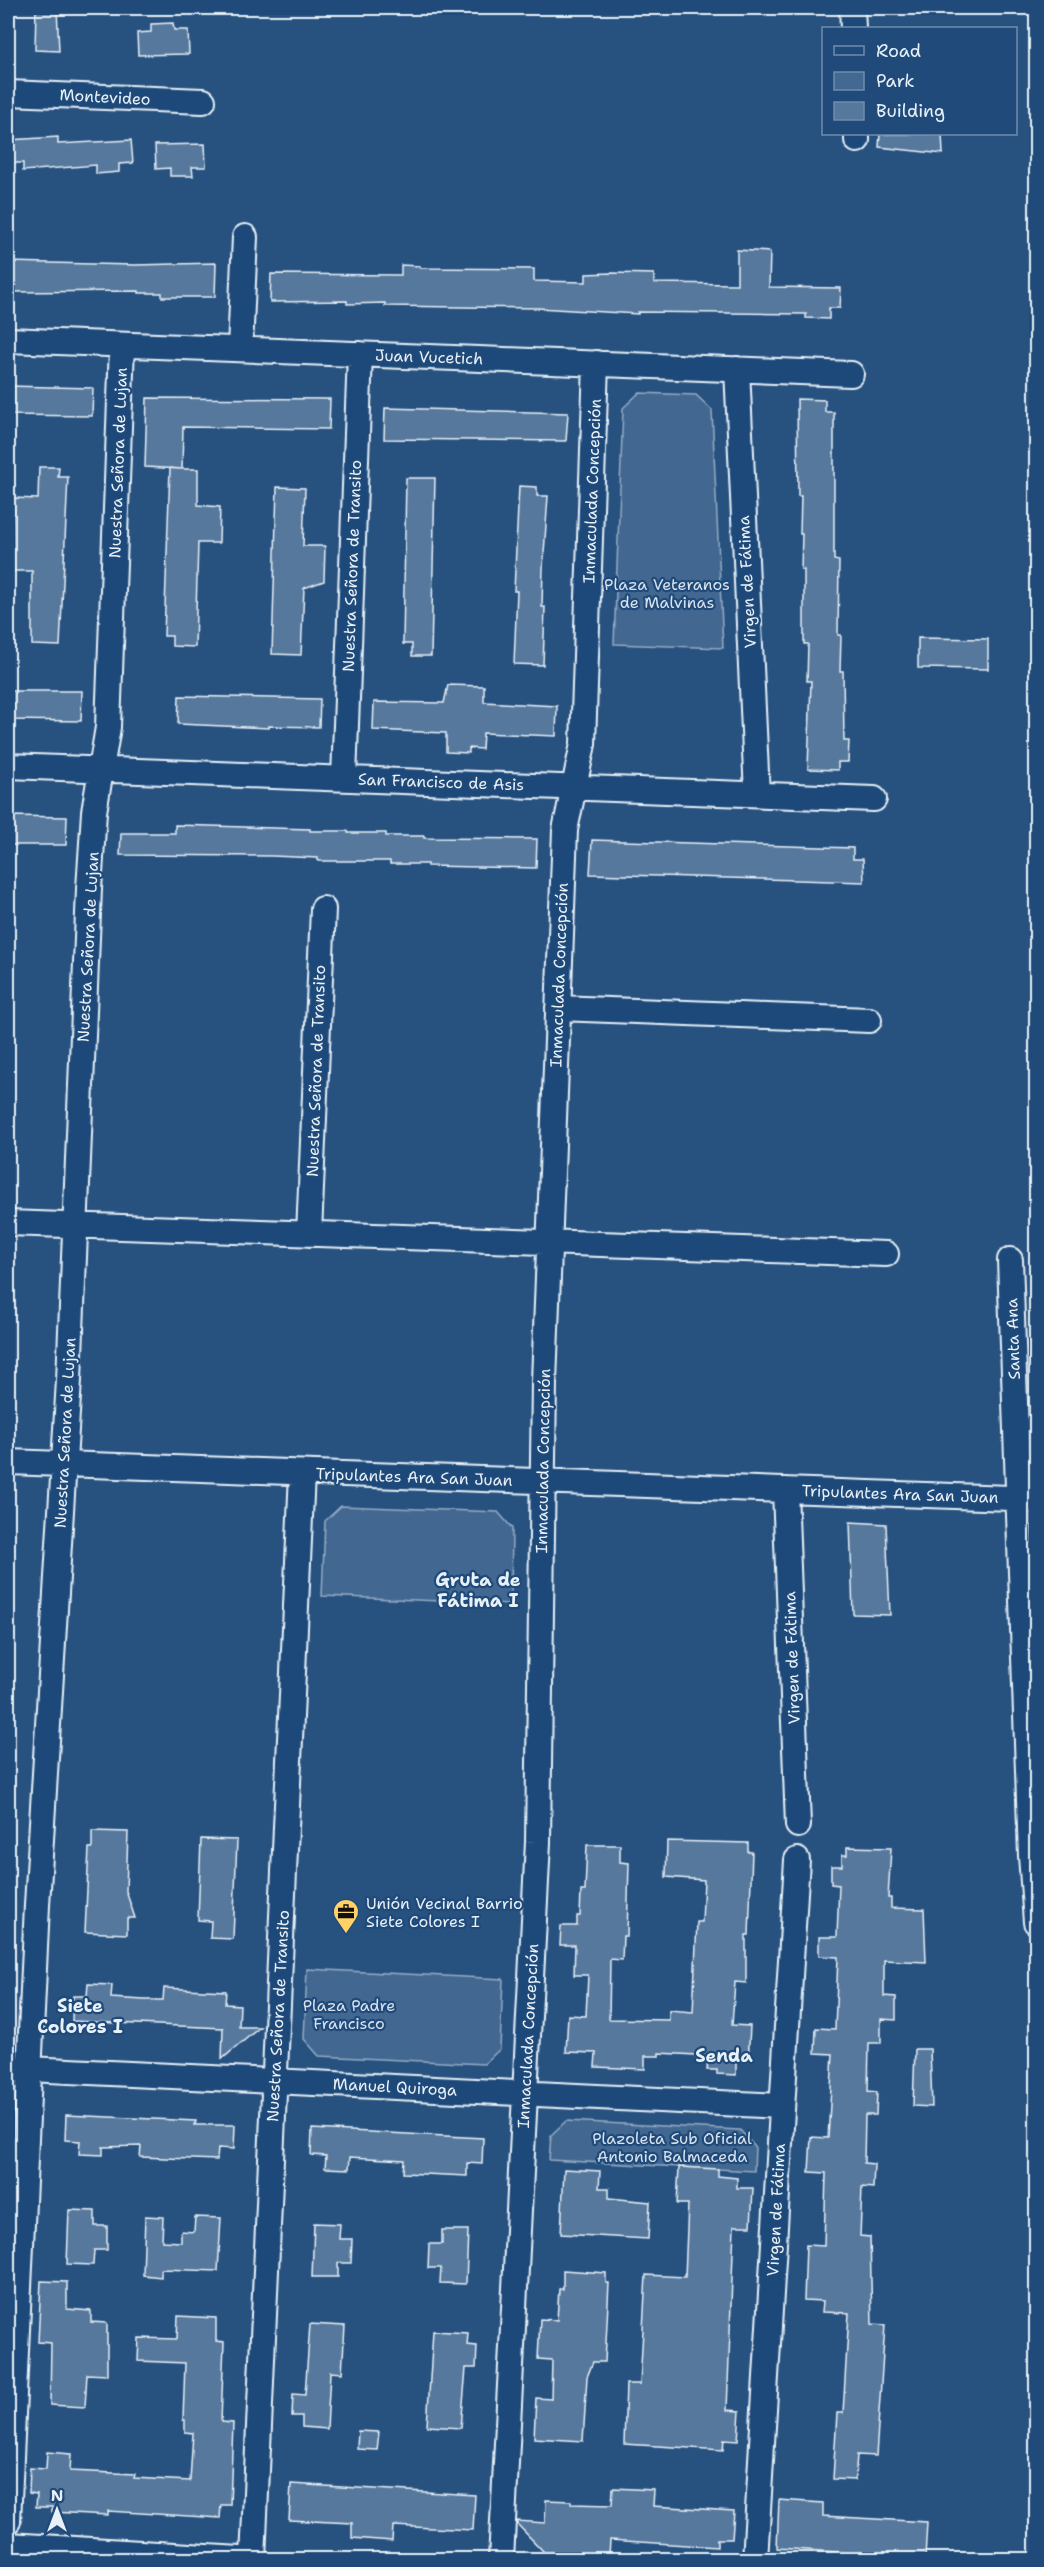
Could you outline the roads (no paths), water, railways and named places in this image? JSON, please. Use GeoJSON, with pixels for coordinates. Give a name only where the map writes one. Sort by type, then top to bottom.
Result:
{"type":"FeatureCollection","features":[{"type":"Feature","properties":{"kind":"street"},"geometry":{"type":"LineString","coordinates":[[852,8],[853,27]]}},
{"type":"Feature","properties":{"kind":"street","name":"Montevideo"},"geometry":{"type":"LineString","coordinates":[[8,93],[203,101]]}},
{"type":"Feature","properties":{"kind":"street"},"geometry":{"type":"LineString","coordinates":[[240,349],[245,237]]}},
{"type":"Feature","properties":{"kind":"street","name":"Juan Vucetich"},"geometry":{"type":"LineString","coordinates":[[8,340],[851,374]]}},
{"type":"Feature","properties":{"kind":"street","name":"Nuestra Señora de Lujan"},"geometry":{"type":"LineString","coordinates":[[8,2522],[18,2068],[64,1464],[89,889],[94,812],[108,727],[122,345]]}},
{"type":"Feature","properties":{"kind":"street","name":"Nuestra Señora de Transito"},"geometry":{"type":"LineString","coordinates":[[344,778],[360,354]]}},
{"type":"Feature","properties":{"kind":"street","name":"Inmaculada Concepción"},"geometry":{"type":"LineString","coordinates":[[501,2559],[539,1831],[543,1482],[549,1242],[565,830],[583,744],[596,363]]}},
{"type":"Feature","properties":{"kind":"street","name":"Virgen de Fátima"},"geometry":{"type":"LineString","coordinates":[[737,369],[757,794]]}},
{"type":"Feature","properties":{"kind":"street","name":"San Francisco de Asis"},"geometry":{"type":"LineString","coordinates":[[8,766],[874,799]]}},
{"type":"Feature","properties":{"kind":"street","name":"Nuestra Señora de Transito"},"geometry":{"type":"LineString","coordinates":[[309,1234],[323,909]]}},
{"type":"Feature","properties":{"kind":"street"},"geometry":{"type":"LineString","coordinates":[[558,1008],[869,1020]]}},
{"type":"Feature","properties":{"kind":"street"},"geometry":{"type":"LineString","coordinates":[[8,1223],[886,1254]]}},
{"type":"Feature","properties":{"kind":"street","name":"Santa Ana"},"geometry":{"type":"LineString","coordinates":[[1010,1260],[1027,1499],[1031,1856],[1036,1922]]}},
{"type":"Feature","properties":{"kind":"street","name":"Tripulantes Ara San Juan"},"geometry":{"type":"LineString","coordinates":[[8,1462],[1027,1499]]}},
{"type":"Feature","properties":{"kind":"street","name":"Nuestra Señora de Transito"},"geometry":{"type":"LineString","coordinates":[[255,2559],[302,1473]]}},
{"type":"Feature","properties":{"kind":"street","name":"Virgen de Fátima"},"geometry":{"type":"LineString","coordinates":[[785,1490],[798,1825]]}},
{"type":"Feature","properties":{"kind":"street","name":"Virgen de Fátima"},"geometry":{"type":"LineString","coordinates":[[755,2559],[797,1860]]}},
{"type":"Feature","properties":{"kind":"street","name":"Manuel Quiroga"},"geometry":{"type":"LineString","coordinates":[[18,2068],[782,2106]]}},
{"type":"Feature","properties":{"kind":"street"},"geometry":{"type":"LineString","coordinates":[[8,2545],[255,2559]]}},
{"type":"Feature","properties":{"kind":"place","name":"Unión Vecinal Barrio Siete Colores I"},"geometry":{"type":"Point","coordinates":[346,1935]}},
{"type":"Feature","properties":{"kind":"district","name":"Gruta de Fátima I"},"geometry":{"type":"Point","coordinates":[478,1590]}},
{"type":"Feature","properties":{"kind":"district","name":"Siete Colores I"},"geometry":{"type":"Point","coordinates":[80,2016]}},
{"type":"Feature","properties":{"kind":"district","name":"Senda"},"geometry":{"type":"Point","coordinates":[724,2056]}},
{"type":"Feature","properties":{"kind":"park label","name":"Plaza Veteranos de Malvinas"},"geometry":{"type":"Point","coordinates":[667,593]}},
{"type":"Feature","properties":{"kind":"park label","name":"Plaza Padre Francisco"},"geometry":{"type":"Point","coordinates":[349,2014]}},
{"type":"Feature","properties":{"kind":"park label","name":"Plazoleta Sub Oficial Antonio Balmaceda"},"geometry":{"type":"Point","coordinates":[672,2147]}}]}
